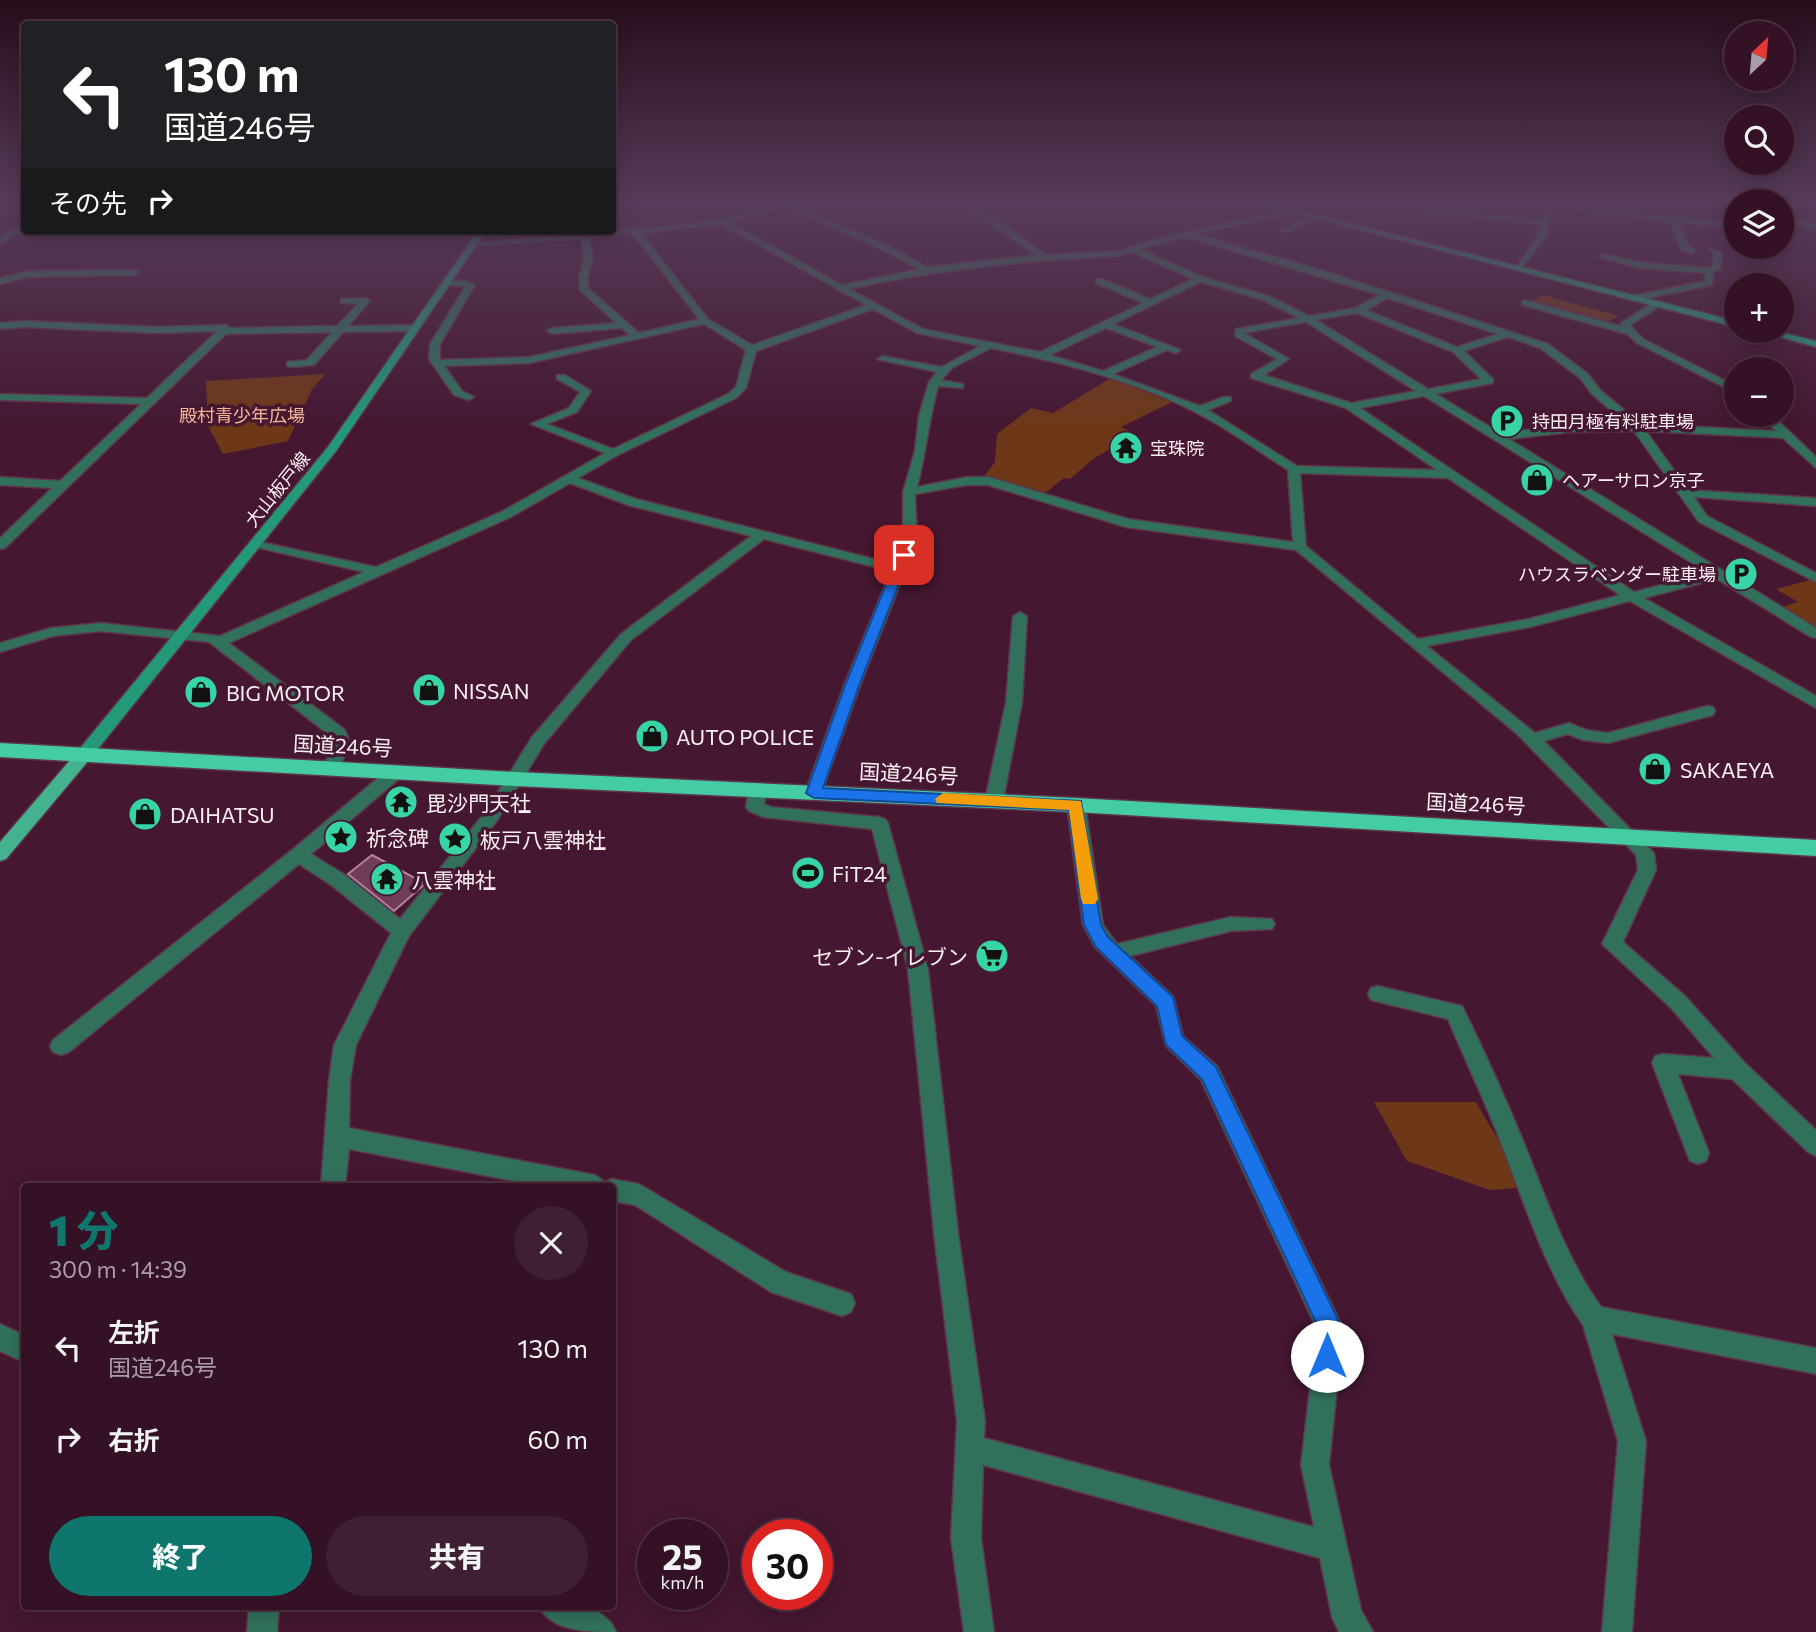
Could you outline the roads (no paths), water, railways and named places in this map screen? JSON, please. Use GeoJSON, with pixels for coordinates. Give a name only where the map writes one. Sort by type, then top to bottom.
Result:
{"type":"FeatureCollection","features":[{"type":"Feature","properties":{"kind":"highway","name":"国道246号"},"geometry":{"type":"LineString","coordinates":[[0,750],[515,779],[1076,805],[1816,848]]}},
{"type":"Feature","properties":{"kind":"main road","name":"大山板戸線"},"geometry":{"type":"LineString","coordinates":[[83,756],[179,634],[332,449],[450,277]]}},
{"type":"Feature","properties":{"kind":"main road"},"geometry":{"type":"LineString","coordinates":[[1554,277],[1724,321]]}},
{"type":"Feature","properties":{"kind":"main road"},"geometry":{"type":"LineString","coordinates":[[1794,338],[1816,344]]}},
{"type":"Feature","properties":{"kind":"main road"},"geometry":{"type":"LineString","coordinates":[[0,854],[83,756]]}},
{"type":"Feature","properties":{"kind":"street"},"geometry":{"type":"LineString","coordinates":[[584,277],[585,290],[636,335]]}},
{"type":"Feature","properties":{"kind":"street"},"geometry":{"type":"LineString","coordinates":[[671,277],[705,321],[751,349]]}},
{"type":"Feature","properties":{"kind":"street"},"geometry":{"type":"LineString","coordinates":[[822,277],[920,331],[1041,355],[1104,374],[1200,410],[1294,469],[1450,474]]}},
{"type":"Feature","properties":{"kind":"street"},"geometry":{"type":"LineString","coordinates":[[841,288],[892,277]]}},
{"type":"Feature","properties":{"kind":"street"},"geometry":{"type":"LineString","coordinates":[[1196,277],[1266,298],[1307,318],[1816,634]]}},
{"type":"Feature","properties":{"kind":"street"},"geometry":{"type":"LineString","coordinates":[[1335,277],[1544,346],[1584,376],[1597,392],[1637,427],[1703,519],[1816,578]]}},
{"type":"Feature","properties":{"kind":"street"},"geometry":{"type":"LineString","coordinates":[[1634,298],[1709,283],[1709,277]]}},
{"type":"Feature","properties":{"kind":"street"},"geometry":{"type":"LineString","coordinates":[[1041,355],[1200,279]]}},
{"type":"Feature","properties":{"kind":"street"},"geometry":{"type":"LineString","coordinates":[[1098,281],[1149,302]]}},
{"type":"Feature","properties":{"kind":"street"},"geometry":{"type":"LineString","coordinates":[[445,284],[471,285],[435,344],[433,353],[458,393],[469,397]]}},
{"type":"Feature","properties":{"kind":"street"},"geometry":{"type":"LineString","coordinates":[[1388,294],[1358,310],[1239,331],[1238,334],[1284,359],[1255,376],[1350,406],[1629,595],[1816,703]]}},
{"type":"Feature","properties":{"kind":"street"},"geometry":{"type":"LineString","coordinates":[[344,301],[379,300]]}},
{"type":"Feature","properties":{"kind":"street"},"geometry":{"type":"LineString","coordinates":[[291,364],[315,363],[365,301]]}},
{"type":"Feature","properties":{"kind":"street"},"geometry":{"type":"LineString","coordinates":[[1525,303],[1627,331],[1640,341],[1724,384]]}},
{"type":"Feature","properties":{"kind":"street"},"geometry":{"type":"LineString","coordinates":[[1627,331],[1624,325],[1657,304]]}},
{"type":"Feature","properties":{"kind":"street"},"geometry":{"type":"LineString","coordinates":[[751,349],[872,306]]}},
{"type":"Feature","properties":{"kind":"street"},"geometry":{"type":"LineString","coordinates":[[1454,315],[1469,308]]}},
{"type":"Feature","properties":{"kind":"street"},"geometry":{"type":"LineString","coordinates":[[1350,406],[1489,381],[1457,350],[1358,310]]}},
{"type":"Feature","properties":{"kind":"street"},"geometry":{"type":"LineString","coordinates":[[437,363],[529,359],[705,321]]}},
{"type":"Feature","properties":{"kind":"street"},"geometry":{"type":"LineString","coordinates":[[0,326],[24,324],[157,330],[226,328],[0,545]]}},
{"type":"Feature","properties":{"kind":"street"},"geometry":{"type":"LineString","coordinates":[[552,331],[624,325]]}},
{"type":"Feature","properties":{"kind":"street"},"geometry":{"type":"LineString","coordinates":[[1104,374],[1170,349],[1107,325]]}},
{"type":"Feature","properties":{"kind":"street"},"geometry":{"type":"LineString","coordinates":[[223,331],[415,328]]}},
{"type":"Feature","properties":{"kind":"street"},"geometry":{"type":"LineString","coordinates":[[1457,350],[1511,333]]}},
{"type":"Feature","properties":{"kind":"street"},"geometry":{"type":"LineString","coordinates":[[814,793],[910,541],[909,492],[921,451],[925,415],[937,376],[989,345]]}},
{"type":"Feature","properties":{"kind":"street"},"geometry":{"type":"LineString","coordinates":[[221,642],[507,513],[614,453],[732,396],[741,388],[751,349]]}},
{"type":"Feature","properties":{"kind":"street"},"geometry":{"type":"LineString","coordinates":[[882,359],[937,376],[959,386]]}},
{"type":"Feature","properties":{"kind":"street"},"geometry":{"type":"LineString","coordinates":[[565,382],[586,391],[573,410],[533,422],[614,453]]}},
{"type":"Feature","properties":{"kind":"street"},"geometry":{"type":"LineString","coordinates":[[0,397],[150,401]]}},
{"type":"Feature","properties":{"kind":"street"},"geometry":{"type":"LineString","coordinates":[[1200,410],[1227,399]]}},
{"type":"Feature","properties":{"kind":"street"},"geometry":{"type":"LineString","coordinates":[[1497,437],[1551,428],[1637,427],[1786,435]]}},
{"type":"Feature","properties":{"kind":"street"},"geometry":{"type":"LineString","coordinates":[[1778,427],[1816,464]]}},
{"type":"Feature","properties":{"kind":"street"},"geometry":{"type":"LineString","coordinates":[[1294,469],[1300,548]]}},
{"type":"Feature","properties":{"kind":"street"},"geometry":{"type":"LineString","coordinates":[[569,479],[632,502],[899,569]]}},
{"type":"Feature","properties":{"kind":"street"},"geometry":{"type":"LineString","coordinates":[[0,481],[63,485]]}},
{"type":"Feature","properties":{"kind":"street"},"geometry":{"type":"LineString","coordinates":[[909,492],[967,481],[989,481],[1126,523],[1300,548],[1532,739],[1645,853],[1647,870],[1612,944],[1678,1003],[1737,1070],[1816,1145]]}},
{"type":"Feature","properties":{"kind":"street"},"geometry":{"type":"LineString","coordinates":[[1684,493],[1816,502]]}},
{"type":"Feature","properties":{"kind":"street"},"geometry":{"type":"LineString","coordinates":[[334,1183],[340,1137],[340,1063],[345,1045],[402,931],[492,816],[527,755],[626,637],[762,534]]}},
{"type":"Feature","properties":{"kind":"street"},"geometry":{"type":"LineString","coordinates":[[256,543],[376,571]]}},
{"type":"Feature","properties":{"kind":"street"},"geometry":{"type":"LineString","coordinates":[[1415,644],[1530,623],[1629,595],[1720,574]]}},
{"type":"Feature","properties":{"kind":"street"},"geometry":{"type":"LineString","coordinates":[[994,801],[1014,702],[1020,616]]}},
{"type":"Feature","properties":{"kind":"street"},"geometry":{"type":"LineString","coordinates":[[0,648],[51,632],[101,627],[213,638],[338,733],[342,739],[341,749],[328,769]]}},
{"type":"Feature","properties":{"kind":"street"},"geometry":{"type":"LineString","coordinates":[[1532,739],[1569,729],[1583,735],[1608,738],[1707,711]]}},
{"type":"Feature","properties":{"kind":"street"},"geometry":{"type":"LineString","coordinates":[[61,1046],[298,855],[396,772]]}},
{"type":"Feature","properties":{"kind":"street"},"geometry":{"type":"LineString","coordinates":[[758,790],[755,807],[769,813],[879,823],[918,969],[946,1233],[971,1421],[966,1538],[979,1632]]}},
{"type":"Feature","properties":{"kind":"street"},"geometry":{"type":"LineString","coordinates":[[1076,805],[1093,925],[1102,942],[1166,1002],[1173,1040],[1209,1073],[1331,1328],[1315,1465],[1347,1617],[1358,1632]]}},
{"type":"Feature","properties":{"kind":"street"},"geometry":{"type":"LineString","coordinates":[[298,855],[338,880],[402,931]]}},
{"type":"Feature","properties":{"kind":"street"},"geometry":{"type":"LineString","coordinates":[[1115,952],[1231,924],[1265,924]]}},
{"type":"Feature","properties":{"kind":"street"},"geometry":{"type":"LineString","coordinates":[[1378,994],[1455,1013],[1512,1142],[1537,1209],[1581,1300],[1594,1318],[1632,1441],[1617,1632]]}},
{"type":"Feature","properties":{"kind":"street"},"geometry":{"type":"LineString","coordinates":[[1698,1153],[1663,1063],[1737,1070]]}},
{"type":"Feature","properties":{"kind":"street"},"geometry":{"type":"LineString","coordinates":[[340,1137],[579,1183]]}},
{"type":"Feature","properties":{"kind":"street"},"geometry":{"type":"LineString","coordinates":[[616,1191],[639,1195],[780,1283],[842,1303]]}},
{"type":"Feature","properties":{"kind":"street"},"geometry":{"type":"LineString","coordinates":[[1594,1318],[1816,1361]]}},
{"type":"Feature","properties":{"kind":"street"},"geometry":{"type":"LineString","coordinates":[[0,1337],[21,1348]]}},
{"type":"Feature","properties":{"kind":"street"},"geometry":{"type":"LineString","coordinates":[[970,1448],[1332,1547]]}},
{"type":"Feature","properties":{"kind":"street"},"geometry":{"type":"LineString","coordinates":[[262,1632],[264,1610]]}},
{"type":"Feature","properties":{"kind":"street"},"geometry":{"type":"LineString","coordinates":[[561,1610],[601,1632]]}},
{"type":"Feature","properties":{"kind":"place","name":"持田月極有料駐車場"},"geometry":{"type":"Point","coordinates":[1507,421]}},
{"type":"Feature","properties":{"kind":"place","name":"宝珠院"},"geometry":{"type":"Point","coordinates":[1126,448]}},
{"type":"Feature","properties":{"kind":"place","name":"ヘアーサロン京子"},"geometry":{"type":"Point","coordinates":[1537,480]}},
{"type":"Feature","properties":{"kind":"place","name":"ハウスラベンダー駐車場"},"geometry":{"type":"Point","coordinates":[1741,574]}},
{"type":"Feature","properties":{"kind":"place","name":"NISSAN"},"geometry":{"type":"Point","coordinates":[429,690]}},
{"type":"Feature","properties":{"kind":"place","name":"BIG MOTOR"},"geometry":{"type":"Point","coordinates":[201,692]}},
{"type":"Feature","properties":{"kind":"place","name":"AUTO POLICE"},"geometry":{"type":"Point","coordinates":[652,736]}},
{"type":"Feature","properties":{"kind":"place","name":"SAKAEYA"},"geometry":{"type":"Point","coordinates":[1655,769]}},
{"type":"Feature","properties":{"kind":"place","name":"毘沙門天社"},"geometry":{"type":"Point","coordinates":[401,802]}},
{"type":"Feature","properties":{"kind":"place","name":"DAIHATSU"},"geometry":{"type":"Point","coordinates":[145,814]}},
{"type":"Feature","properties":{"kind":"place","name":"祈念碑"},"geometry":{"type":"Point","coordinates":[341,837]}},
{"type":"Feature","properties":{"kind":"place","name":"板戸八雲神社"},"geometry":{"type":"Point","coordinates":[455,839]}},
{"type":"Feature","properties":{"kind":"place","name":"FiT24"},"geometry":{"type":"Point","coordinates":[808,873]}},
{"type":"Feature","properties":{"kind":"place","name":"八雲神社"},"geometry":{"type":"Point","coordinates":[387,879]}},
{"type":"Feature","properties":{"kind":"place","name":"セブン-イレブン"},"geometry":{"type":"Point","coordinates":[992,956]}},
{"type":"Feature","properties":{"kind":"park label","name":"殿村青少年広場"},"geometry":{"type":"Point","coordinates":[242,415]}}]}
